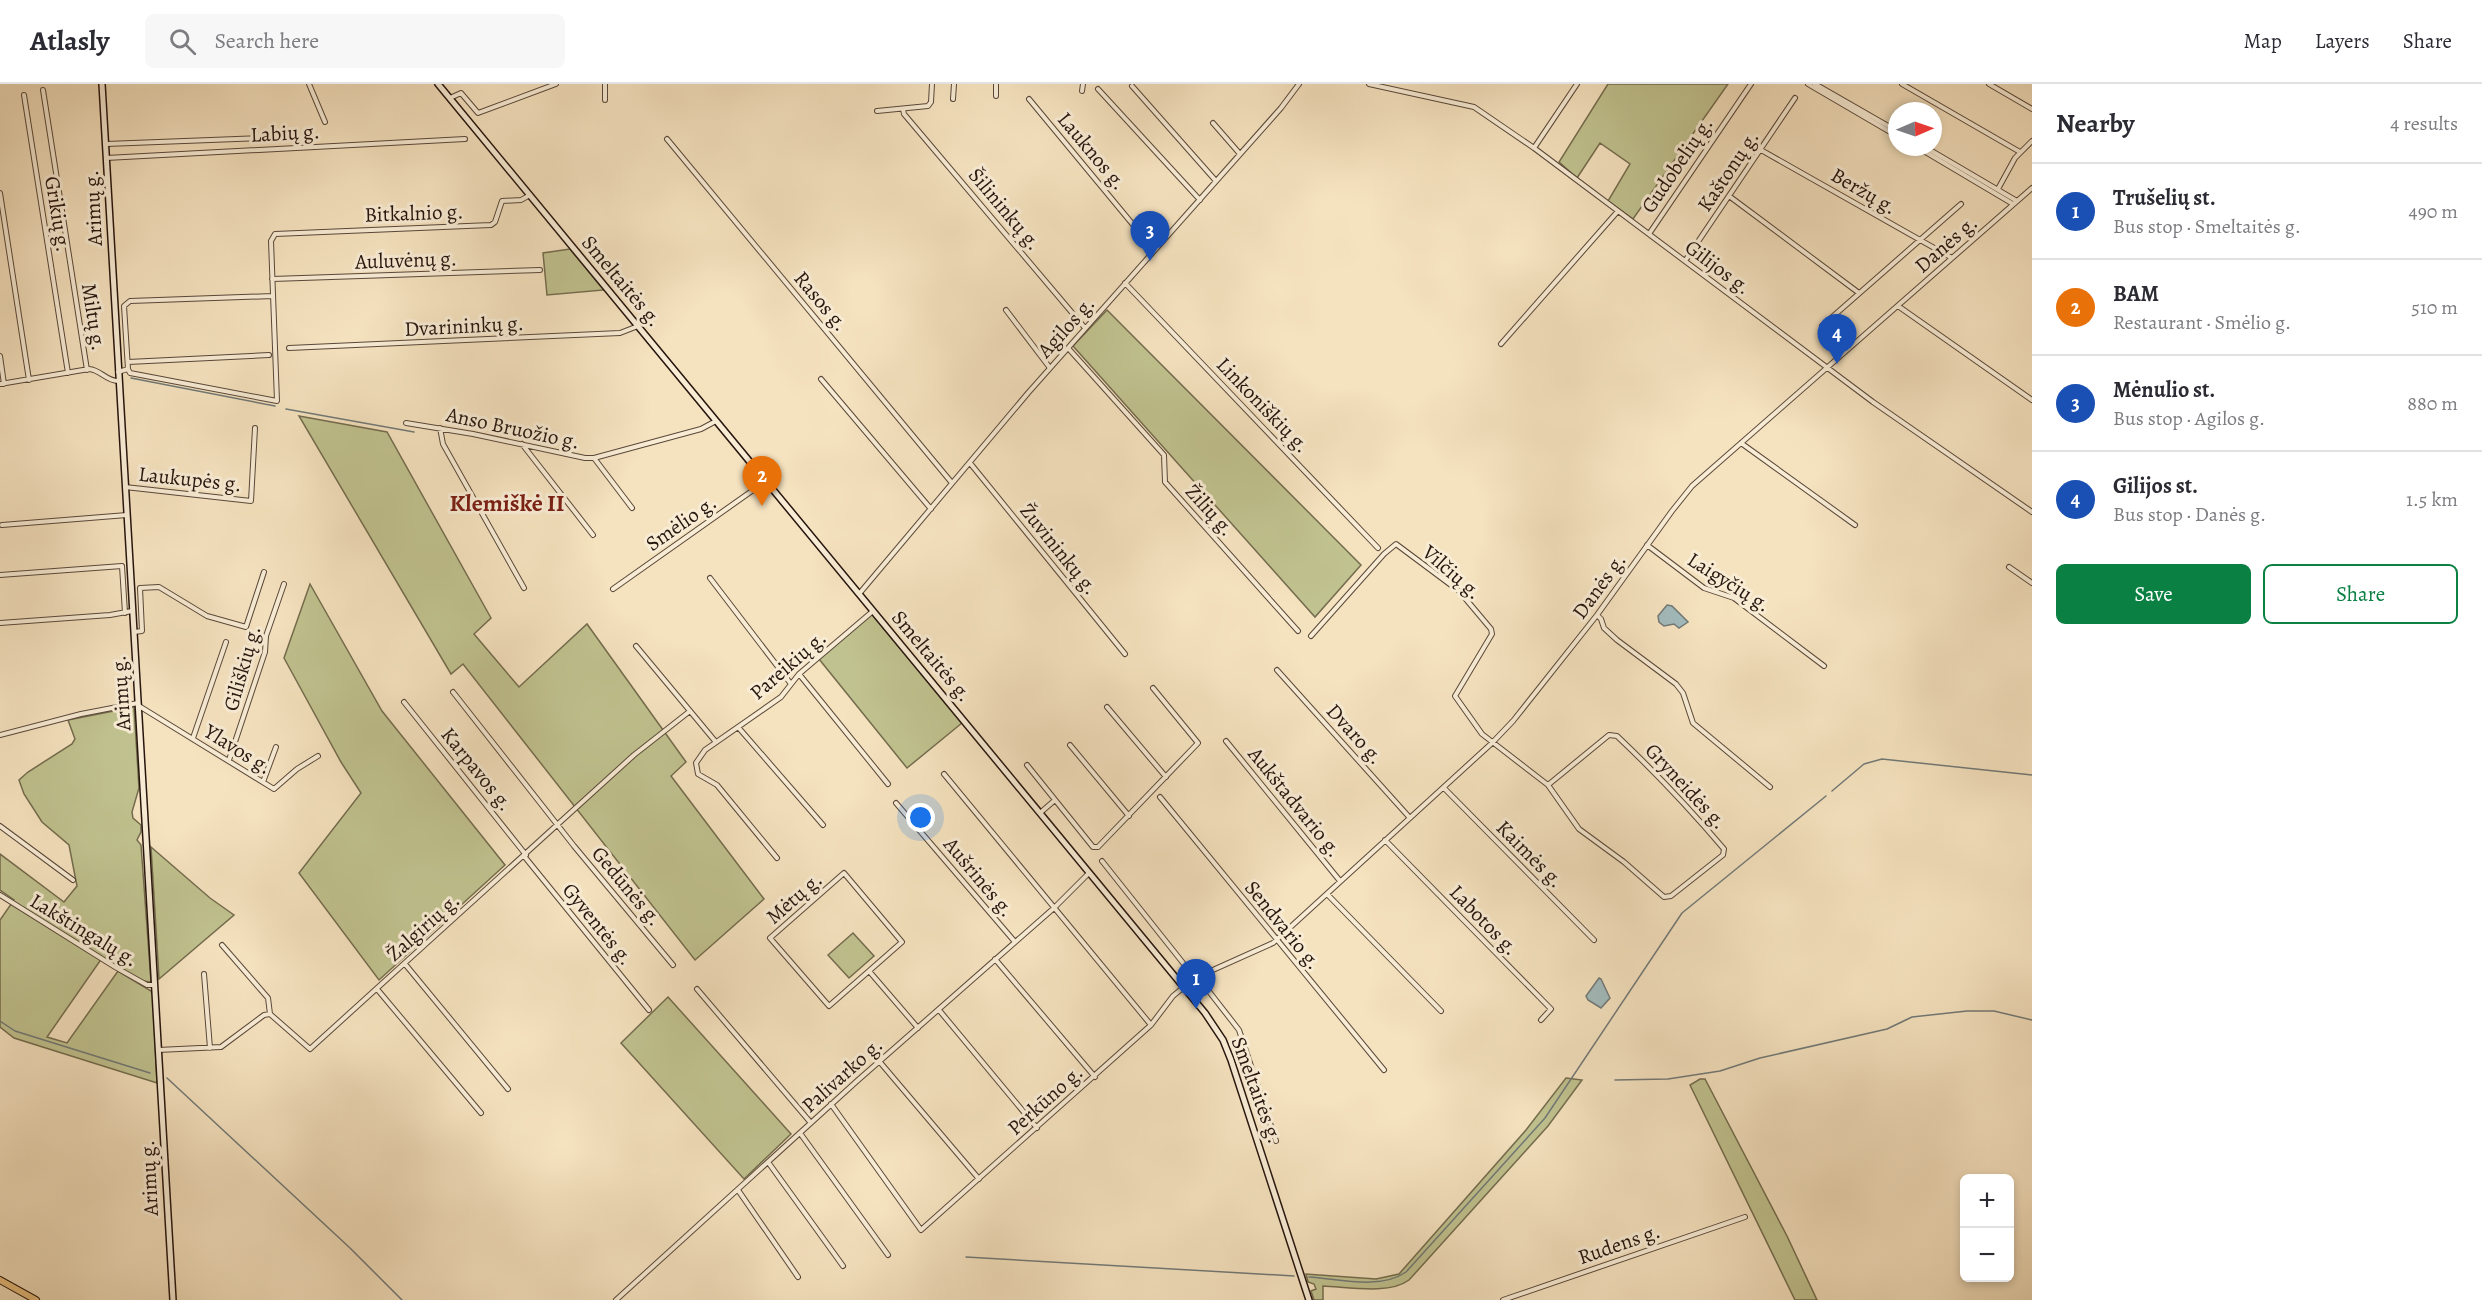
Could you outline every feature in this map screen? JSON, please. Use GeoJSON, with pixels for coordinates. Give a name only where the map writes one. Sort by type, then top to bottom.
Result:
{"type":"FeatureCollection","features":[{"type":"Feature","properties":{"kind":"main road","name":"Arimų g."},"geometry":{"type":"LineString","coordinates":[[102,84],[173,1300]]}},
{"type":"Feature","properties":{"kind":"main road","name":"Smeltaitės g."},"geometry":{"type":"LineString","coordinates":[[438,84],[1212,1022],[1231,1060],[1309,1300]]}},
{"type":"Feature","properties":{"kind":"main road"},"geometry":{"type":"LineString","coordinates":[[0,1280],[36,1300]]}},
{"type":"Feature","properties":{"kind":"street"},"geometry":{"type":"LineString","coordinates":[[309,84],[325,122]]}},
{"type":"Feature","properties":{"kind":"street"},"geometry":{"type":"LineString","coordinates":[[450,98],[461,93],[478,113],[556,84]]}},
{"type":"Feature","properties":{"kind":"street"},"geometry":{"type":"LineString","coordinates":[[605,84],[605,100]]}},
{"type":"Feature","properties":{"kind":"street"},"geometry":{"type":"LineString","coordinates":[[877,111],[928,106],[931,102],[932,84]]}},
{"type":"Feature","properties":{"kind":"street"},"geometry":{"type":"LineString","coordinates":[[953,99],[954,84]]}},
{"type":"Feature","properties":{"kind":"street"},"geometry":{"type":"LineString","coordinates":[[996,84],[996,96]]}},
{"type":"Feature","properties":{"kind":"street"},"geometry":{"type":"LineString","coordinates":[[1082,91],[1083,84]]}},
{"type":"Feature","properties":{"kind":"street","name":"Agilos g."},"geometry":{"type":"LineString","coordinates":[[859,594],[1050,368],[1281,108],[1299,84]]}},
{"type":"Feature","properties":{"kind":"street","name":"Gilijos g."},"geometry":{"type":"LineString","coordinates":[[1369,84],[1474,107],[1534,148],[1827,368],[2032,512]]}},
{"type":"Feature","properties":{"kind":"street"},"geometry":{"type":"LineString","coordinates":[[1534,148],[1577,84]]}},
{"type":"Feature","properties":{"kind":"street","name":"Gudobelių g."},"geometry":{"type":"LineString","coordinates":[[1649,234],[1750,84]]}},
{"type":"Feature","properties":{"kind":"street"},"geometry":{"type":"LineString","coordinates":[[1808,84],[1888,131]]}},
{"type":"Feature","properties":{"kind":"street"},"geometry":{"type":"LineString","coordinates":[[1816,84],[1888,126]]}},
{"type":"Feature","properties":{"kind":"street"},"geometry":{"type":"LineString","coordinates":[[1902,84],[2020,152]]}},
{"type":"Feature","properties":{"kind":"street"},"geometry":{"type":"LineString","coordinates":[[1989,84],[2032,109]]}},
{"type":"Feature","properties":{"kind":"street"},"geometry":{"type":"LineString","coordinates":[[1132,86],[1216,181]]}},
{"type":"Feature","properties":{"kind":"street","name":"Miltų g."},"geometry":{"type":"LineString","coordinates":[[43,90],[87,370]]}},
{"type":"Feature","properties":{"kind":"street"},"geometry":{"type":"LineString","coordinates":[[1098,90],[1200,200]]}},
{"type":"Feature","properties":{"kind":"street","name":"Grikių g."},"geometry":{"type":"LineString","coordinates":[[24,95],[68,373]]}},
{"type":"Feature","properties":{"kind":"street","name":"Kaštonų g."},"geometry":{"type":"LineString","coordinates":[[1685,261],[1795,98]]}},
{"type":"Feature","properties":{"kind":"street","name":"Lauknos g."},"geometry":{"type":"LineString","coordinates":[[1029,99],[1154,250]]}},
{"type":"Feature","properties":{"kind":"street","name":"Šilininkų g."},"geometry":{"type":"LineString","coordinates":[[903,109],[904,114],[1085,328]]}},
{"type":"Feature","properties":{"kind":"street"},"geometry":{"type":"LineString","coordinates":[[1213,123],[1240,154]]}},
{"type":"Feature","properties":{"kind":"street"},"geometry":{"type":"LineString","coordinates":[[105,144],[285,137]]}},
{"type":"Feature","properties":{"kind":"street","name":"Rasos g."},"geometry":{"type":"LineString","coordinates":[[667,139],[952,483]]}},
{"type":"Feature","properties":{"kind":"street","name":"Labių g."},"geometry":{"type":"LineString","coordinates":[[106,158],[465,140]]}},
{"type":"Feature","properties":{"kind":"street"},"geometry":{"type":"LineString","coordinates":[[1998,189],[2020,152],[2032,141]]}},
{"type":"Feature","properties":{"kind":"street","name":"Beržų g."},"geometry":{"type":"LineString","coordinates":[[1761,150],[1952,258]]}},
{"type":"Feature","properties":{"kind":"street"},"geometry":{"type":"LineString","coordinates":[[1933,156],[2015,202]]}},
{"type":"Feature","properties":{"kind":"street"},"geometry":{"type":"LineString","coordinates":[[1941,156],[1998,189],[2015,202]]}},
{"type":"Feature","properties":{"kind":"street","name":"Danės g."},"geometry":{"type":"LineString","coordinates":[[1183,986],[1195,978],[1276,940],[1492,743],[1513,721],[1597,615],[1692,486],[2032,188]]}},
{"type":"Feature","properties":{"kind":"street"},"geometry":{"type":"LineString","coordinates":[[0,193],[29,380]]}},
{"type":"Feature","properties":{"kind":"street","name":"Bitkalnio g."},"geometry":{"type":"LineString","coordinates":[[272,279],[271,241],[275,234],[491,225],[495,222],[502,201],[521,200],[530,195]]}},
{"type":"Feature","properties":{"kind":"street"},"geometry":{"type":"LineString","coordinates":[[1729,196],[1859,293]]}},
{"type":"Feature","properties":{"kind":"street"},"geometry":{"type":"LineString","coordinates":[[1822,326],[1961,204]]}},
{"type":"Feature","properties":{"kind":"street"},"geometry":{"type":"LineString","coordinates":[[1501,344],[1618,211]]}},
{"type":"Feature","properties":{"kind":"street","name":"Auluvėnų g."},"geometry":{"type":"LineString","coordinates":[[272,279],[540,270]]}},
{"type":"Feature","properties":{"kind":"street"},"geometry":{"type":"LineString","coordinates":[[272,279],[277,401],[130,373],[124,306],[130,301],[272,296]]}},
{"type":"Feature","properties":{"kind":"street","name":"Linkoniškių g."},"geometry":{"type":"LineString","coordinates":[[1125,283],[1378,548]]}},
{"type":"Feature","properties":{"kind":"street"},"geometry":{"type":"LineString","coordinates":[[1898,306],[2032,400]]}},
{"type":"Feature","properties":{"kind":"street"},"geometry":{"type":"LineString","coordinates":[[1006,310],[1050,368]]}},
{"type":"Feature","properties":{"kind":"street","name":"Dvarininkų g."},"geometry":{"type":"LineString","coordinates":[[289,348],[620,333],[638,326]]}},
{"type":"Feature","properties":{"kind":"street","name":"Žilių g."},"geometry":{"type":"LineString","coordinates":[[1068,348],[1164,454],[1165,482],[1298,631]]}},
{"type":"Feature","properties":{"kind":"street"},"geometry":{"type":"LineString","coordinates":[[128,362],[269,355]]}},
{"type":"Feature","properties":{"kind":"street"},"geometry":{"type":"LineString","coordinates":[[0,356],[2,384],[94,369],[108,379],[118,381]]}},
{"type":"Feature","properties":{"kind":"street"},"geometry":{"type":"LineString","coordinates":[[118,372],[128,369]]}},
{"type":"Feature","properties":{"kind":"street"},"geometry":{"type":"LineString","coordinates":[[821,379],[931,509]]}},
{"type":"Feature","properties":{"kind":"street","name":"Anso Bruožio g."},"geometry":{"type":"LineString","coordinates":[[406,423],[594,458],[701,429],[716,421]]}},
{"type":"Feature","properties":{"kind":"street","name":"Laukupės g."},"geometry":{"type":"LineString","coordinates":[[125,487],[251,501],[255,428]]}},
{"type":"Feature","properties":{"kind":"street"},"geometry":{"type":"LineString","coordinates":[[440,428],[443,444],[524,588]]}},
{"type":"Feature","properties":{"kind":"street"},"geometry":{"type":"LineString","coordinates":[[1741,443],[1854,525]]}},
{"type":"Feature","properties":{"kind":"street"},"geometry":{"type":"LineString","coordinates":[[522,444],[593,536]]}},
{"type":"Feature","properties":{"kind":"street"},"geometry":{"type":"LineString","coordinates":[[594,458],[632,508]]}},
{"type":"Feature","properties":{"kind":"street","name":"Žuvininkų g."},"geometry":{"type":"LineString","coordinates":[[970,463],[1125,654]]}},
{"type":"Feature","properties":{"kind":"street","name":"Smėlio g."},"geometry":{"type":"LineString","coordinates":[[613,589],[766,481]]}},
{"type":"Feature","properties":{"kind":"street"},"geometry":{"type":"LineString","coordinates":[[2,525],[127,515]]}},
{"type":"Feature","properties":{"kind":"street","name":"Vilčių g."},"geometry":{"type":"LineString","coordinates":[[1311,636],[1384,554],[1396,544],[1459,591],[1491,629],[1492,634],[1455,696],[1482,734],[1492,743]]}},
{"type":"Feature","properties":{"kind":"street","name":"Laigyčių g."},"geometry":{"type":"LineString","coordinates":[[1647,545],[1704,588],[1734,598],[1824,666]]}},
{"type":"Feature","properties":{"kind":"street"},"geometry":{"type":"LineString","coordinates":[[0,575],[122,566],[125,613]]}},
{"type":"Feature","properties":{"kind":"street"},"geometry":{"type":"LineString","coordinates":[[2009,567],[2032,583]]}},
{"type":"Feature","properties":{"kind":"street"},"geometry":{"type":"LineString","coordinates":[[134,632],[142,631],[140,588],[159,586],[207,616],[246,627],[264,572]]}},
{"type":"Feature","properties":{"kind":"street"},"geometry":{"type":"LineString","coordinates":[[710,578],[791,684]]}},
{"type":"Feature","properties":{"kind":"street","name":"Giliškių g."},"geometry":{"type":"LineString","coordinates":[[229,760],[265,652],[266,636],[284,584]]}},
{"type":"Feature","properties":{"kind":"street"},"geometry":{"type":"LineString","coordinates":[[0,623],[132,611]]}},
{"type":"Feature","properties":{"kind":"street","name":"Pareikių g."},"geometry":{"type":"LineString","coordinates":[[777,858],[717,785],[698,774],[696,763],[699,756],[715,741],[781,697],[799,674],[873,611]]}},
{"type":"Feature","properties":{"kind":"street"},"geometry":{"type":"LineString","coordinates":[[1597,615],[1604,627],[1617,640],[1676,684],[1683,693],[1694,723],[1770,787]]}},
{"type":"Feature","properties":{"kind":"street"},"geometry":{"type":"LineString","coordinates":[[193,738],[226,642]]}},
{"type":"Feature","properties":{"kind":"street"},"geometry":{"type":"LineString","coordinates":[[636,646],[715,741]]}},
{"type":"Feature","properties":{"kind":"street","name":"Dvaro g."},"geometry":{"type":"LineString","coordinates":[[1277,670],[1410,818]]}},
{"type":"Feature","properties":{"kind":"street"},"geometry":{"type":"LineString","coordinates":[[799,674],[888,784]]}},
{"type":"Feature","properties":{"kind":"street"},"geometry":{"type":"LineString","coordinates":[[1027,765],[1093,847],[1098,847],[1198,743],[1153,688]]}},
{"type":"Feature","properties":{"kind":"street","name":"Gedūnės g."},"geometry":{"type":"LineString","coordinates":[[453,693],[558,826],[673,965]]}},
{"type":"Feature","properties":{"kind":"street","name":"Karpavos g."},"geometry":{"type":"LineString","coordinates":[[404,702],[525,856]]}},
{"type":"Feature","properties":{"kind":"street"},"geometry":{"type":"LineString","coordinates":[[0,735],[81,714],[139,704]]}},
{"type":"Feature","properties":{"kind":"street","name":"Ylavos g."},"geometry":{"type":"LineString","coordinates":[[139,704],[274,789],[318,756]]}},
{"type":"Feature","properties":{"kind":"street"},"geometry":{"type":"LineString","coordinates":[[1107,707],[1166,777]]}},
{"type":"Feature","properties":{"kind":"street","name":"Žalgirių g."},"geometry":{"type":"LineString","coordinates":[[270,1014],[310,1049],[634,755],[690,711]]}},
{"type":"Feature","properties":{"kind":"street"},"geometry":{"type":"LineString","coordinates":[[738,727],[822,825]]}},
{"type":"Feature","properties":{"kind":"street","name":"Gryneidės g."},"geometry":{"type":"LineString","coordinates":[[1492,743],[1548,785],[1579,829],[1624,862],[1664,897],[1671,896],[1723,855],[1724,849],[1697,817],[1617,736],[1609,735],[1548,785]]}},
{"type":"Feature","properties":{"kind":"street","name":"Aukštadvario g."},"geometry":{"type":"LineString","coordinates":[[1226,741],[1340,881]]}},
{"type":"Feature","properties":{"kind":"street"},"geometry":{"type":"LineString","coordinates":[[1070,745],[1129,816]]}},
{"type":"Feature","properties":{"kind":"street"},"geometry":{"type":"LineString","coordinates":[[263,782],[276,747]]}},
{"type":"Feature","properties":{"kind":"street"},"geometry":{"type":"LineString","coordinates":[[944,774],[1151,1025]]}},
{"type":"Feature","properties":{"kind":"street","name":"Kaimės g."},"geometry":{"type":"LineString","coordinates":[[1444,788],[1594,940]]}},
{"type":"Feature","properties":{"kind":"street","name":"Sendvario g."},"geometry":{"type":"LineString","coordinates":[[1160,797],[1384,1070]]}},
{"type":"Feature","properties":{"kind":"street"},"geometry":{"type":"LineString","coordinates":[[1040,813],[1055,801]]}},
{"type":"Feature","properties":{"kind":"street","name":"Aušrinės g."},"geometry":{"type":"LineString","coordinates":[[896,803],[1015,942]]}},
{"type":"Feature","properties":{"kind":"street"},"geometry":{"type":"LineString","coordinates":[[0,826],[74,880]]}},
{"type":"Feature","properties":{"kind":"street","name":"Labotos g."},"geometry":{"type":"LineString","coordinates":[[1385,840],[1551,1009],[1540,1020]]}},
{"type":"Feature","properties":{"kind":"street","name":"Gyventės g."},"geometry":{"type":"LineString","coordinates":[[525,856],[649,1010]]}},
{"type":"Feature","properties":{"kind":"street"},"geometry":{"type":"LineString","coordinates":[[1102,861],[1239,1030],[1276,1141]]}},
{"type":"Feature","properties":{"kind":"street","name":"Mėtų g."},"geometry":{"type":"LineString","coordinates":[[844,873],[902,942],[869,971],[829,1006],[770,939],[844,873]]}},
{"type":"Feature","properties":{"kind":"street","name":"Palivarko g."},"geometry":{"type":"LineString","coordinates":[[616,1300],[879,1061],[1054,908],[1089,873]]}},
{"type":"Feature","properties":{"kind":"street"},"geometry":{"type":"LineString","coordinates":[[1327,894],[1441,1011]]}},
{"type":"Feature","properties":{"kind":"street","name":"Lakštingalų g."},"geometry":{"type":"LineString","coordinates":[[0,895],[115,967],[147,985],[155,986]]}},
{"type":"Feature","properties":{"kind":"street"},"geometry":{"type":"LineString","coordinates":[[158,1050],[221,1047],[264,1015],[270,1014],[268,998],[222,945]]}},
{"type":"Feature","properties":{"kind":"street"},"geometry":{"type":"LineString","coordinates":[[995,959],[1095,1077]]}},
{"type":"Feature","properties":{"kind":"street"},"geometry":{"type":"LineString","coordinates":[[405,964],[508,1089]]}},
{"type":"Feature","properties":{"kind":"street"},"geometry":{"type":"LineString","coordinates":[[869,971],[918,1028]]}},
{"type":"Feature","properties":{"kind":"street"},"geometry":{"type":"LineString","coordinates":[[204,974],[210,1048]]}},
{"type":"Feature","properties":{"kind":"street","name":"Perkūno g."},"geometry":{"type":"LineString","coordinates":[[831,1104],[921,1230],[1151,1025],[1183,986]]}},
{"type":"Feature","properties":{"kind":"street"},"geometry":{"type":"LineString","coordinates":[[697,988],[811,1123]]}},
{"type":"Feature","properties":{"kind":"street"},"geometry":{"type":"LineString","coordinates":[[377,989],[481,1113]]}},
{"type":"Feature","properties":{"kind":"street"},"geometry":{"type":"LineString","coordinates":[[939,1010],[1037,1128]]}},
{"type":"Feature","properties":{"kind":"street"},"geometry":{"type":"LineString","coordinates":[[879,1061],[979,1179]]}},
{"type":"Feature","properties":{"kind":"street"},"geometry":{"type":"LineString","coordinates":[[800,1133],[888,1256]]}},
{"type":"Feature","properties":{"kind":"street"},"geometry":{"type":"LineString","coordinates":[[768,1162],[843,1266]]}},
{"type":"Feature","properties":{"kind":"street"},"geometry":{"type":"LineString","coordinates":[[738,1190],[798,1277]]}},
{"type":"Feature","properties":{"kind":"street","name":"Rudens g."},"geometry":{"type":"LineString","coordinates":[[1503,1300],[1745,1217]]}},
{"type":"Feature","properties":{"kind":"green space"},"geometry":{"type":"Polygon","coordinates":[[[1608,84],[1728,84],[1633,219],[1608,201],[1630,164],[1600,143],[1577,178],[1559,162],[1608,84]]]}},
{"type":"Feature","properties":{"kind":"green space"},"geometry":{"type":"Polygon","coordinates":[[[570,249],[604,290],[547,295],[543,253],[570,249]]]}},
{"type":"Feature","properties":{"kind":"green space"},"geometry":{"type":"Polygon","coordinates":[[[1107,310],[1361,565],[1315,617],[1073,346],[1107,310]]]}},
{"type":"Feature","properties":{"kind":"green space"},"geometry":{"type":"Polygon","coordinates":[[[299,416],[387,432],[491,618],[474,634],[519,687],[587,624],[686,762],[671,776],[764,899],[695,960],[463,664],[451,674],[299,416]]]}},
{"type":"Feature","properties":{"kind":"green space"},"geometry":{"type":"Polygon","coordinates":[[[310,584],[382,711],[505,865],[379,980],[299,873],[361,793],[341,762],[284,658],[310,584]]]}},
{"type":"Feature","properties":{"kind":"green space"},"geometry":{"type":"Polygon","coordinates":[[[872,614],[962,723],[907,768],[819,659],[872,614]]]}},
{"type":"Feature","properties":{"kind":"green space"},"geometry":{"type":"Polygon","coordinates":[[[134,707],[139,788],[132,812],[133,818],[141,825],[141,832],[137,840],[141,845],[151,982],[142,981],[102,958],[47,1037],[67,1043],[118,971],[151,991],[153,996],[157,1083],[14,1038],[0,1027],[0,920],[14,900],[0,890],[0,854],[64,902],[77,886],[69,845],[42,822],[24,794],[19,780],[72,744],[75,739],[68,720],[134,707]]]}},
{"type":"Feature","properties":{"kind":"green space"},"geometry":{"type":"Polygon","coordinates":[[[151,847],[210,898],[234,915],[159,979],[151,847]]]}},
{"type":"Feature","properties":{"kind":"green space"},"geometry":{"type":"Polygon","coordinates":[[[853,933],[874,956],[849,978],[828,955],[853,933]]]}},
{"type":"Feature","properties":{"kind":"green space"},"geometry":{"type":"Polygon","coordinates":[[[668,997],[791,1134],[744,1179],[621,1043],[668,997]]]}},
{"type":"Feature","properties":{"kind":"green space"},"geometry":{"type":"Polygon","coordinates":[[[1566,1078],[1582,1080],[1548,1126],[1409,1280],[1401,1285],[1380,1289],[1323,1286],[1323,1300],[1314,1300],[1311,1291],[1316,1289],[1314,1284],[1308,1282],[1306,1274],[1376,1279],[1399,1274],[1526,1130],[1566,1078]]]}},
{"type":"Feature","properties":{"kind":"green space"},"geometry":{"type":"Polygon","coordinates":[[[1700,1079],[1705,1079],[1787,1236],[1817,1300],[1795,1300],[1690,1085],[1700,1079]]]}},
{"type":"Feature","properties":{"kind":"water"},"geometry":{"type":"Polygon","coordinates":[[[1667,605],[1672,606],[1688,622],[1679,628],[1674,624],[1664,626],[1659,622],[1658,616],[1667,605]]]}},
{"type":"Feature","properties":{"kind":"water"},"geometry":{"type":"Polygon","coordinates":[[[1599,978],[1610,998],[1601,1008],[1588,1000],[1586,996],[1599,978]]]}},
{"type":"Feature","properties":{"kind":"waterway"},"geometry":{"type":"LineString","coordinates":[[131,378],[275,406]]}},
{"type":"Feature","properties":{"kind":"waterway"},"geometry":{"type":"LineString","coordinates":[[286,409],[414,432]]}},
{"type":"Feature","properties":{"kind":"waterway"},"geometry":{"type":"LineString","coordinates":[[1832,791],[1864,764],[1882,759],[2032,775]]}},
{"type":"Feature","properties":{"kind":"waterway"},"geometry":{"type":"LineString","coordinates":[[1309,1277],[1372,1282],[1384,1281],[1406,1272],[1545,1118],[1682,913],[1826,796]]}},
{"type":"Feature","properties":{"kind":"waterway"},"geometry":{"type":"LineString","coordinates":[[1615,1080],[1668,1079],[1720,1071],[1760,1058],[1887,1029],[1912,1017],[1967,1011],[1994,1011],[2032,1020]]}},
{"type":"Feature","properties":{"kind":"waterway"},"geometry":{"type":"LineString","coordinates":[[0,1021],[15,1031],[150,1073]]}},
{"type":"Feature","properties":{"kind":"waterway"},"geometry":{"type":"LineString","coordinates":[[167,1078],[350,1248],[402,1300]]}},
{"type":"Feature","properties":{"kind":"waterway"},"geometry":{"type":"LineString","coordinates":[[966,1257],[1294,1276]]}},
{"type":"Feature","properties":{"kind":"place","name":"Mėnulio st."},"geometry":{"type":"Point","coordinates":[1150,261]}},
{"type":"Feature","properties":{"kind":"place","name":"Gilijos st."},"geometry":{"type":"Point","coordinates":[1837,364]}},
{"type":"Feature","properties":{"kind":"place","name":"BAM"},"geometry":{"type":"Point","coordinates":[762,506]}},
{"type":"Feature","properties":{"kind":"place","name":"Trušelių st."},"geometry":{"type":"Point","coordinates":[1196,1009]}},
{"type":"Feature","properties":{"kind":"district","name":"Klemiškė II"},"geometry":{"type":"Point","coordinates":[507,503]}}]}
